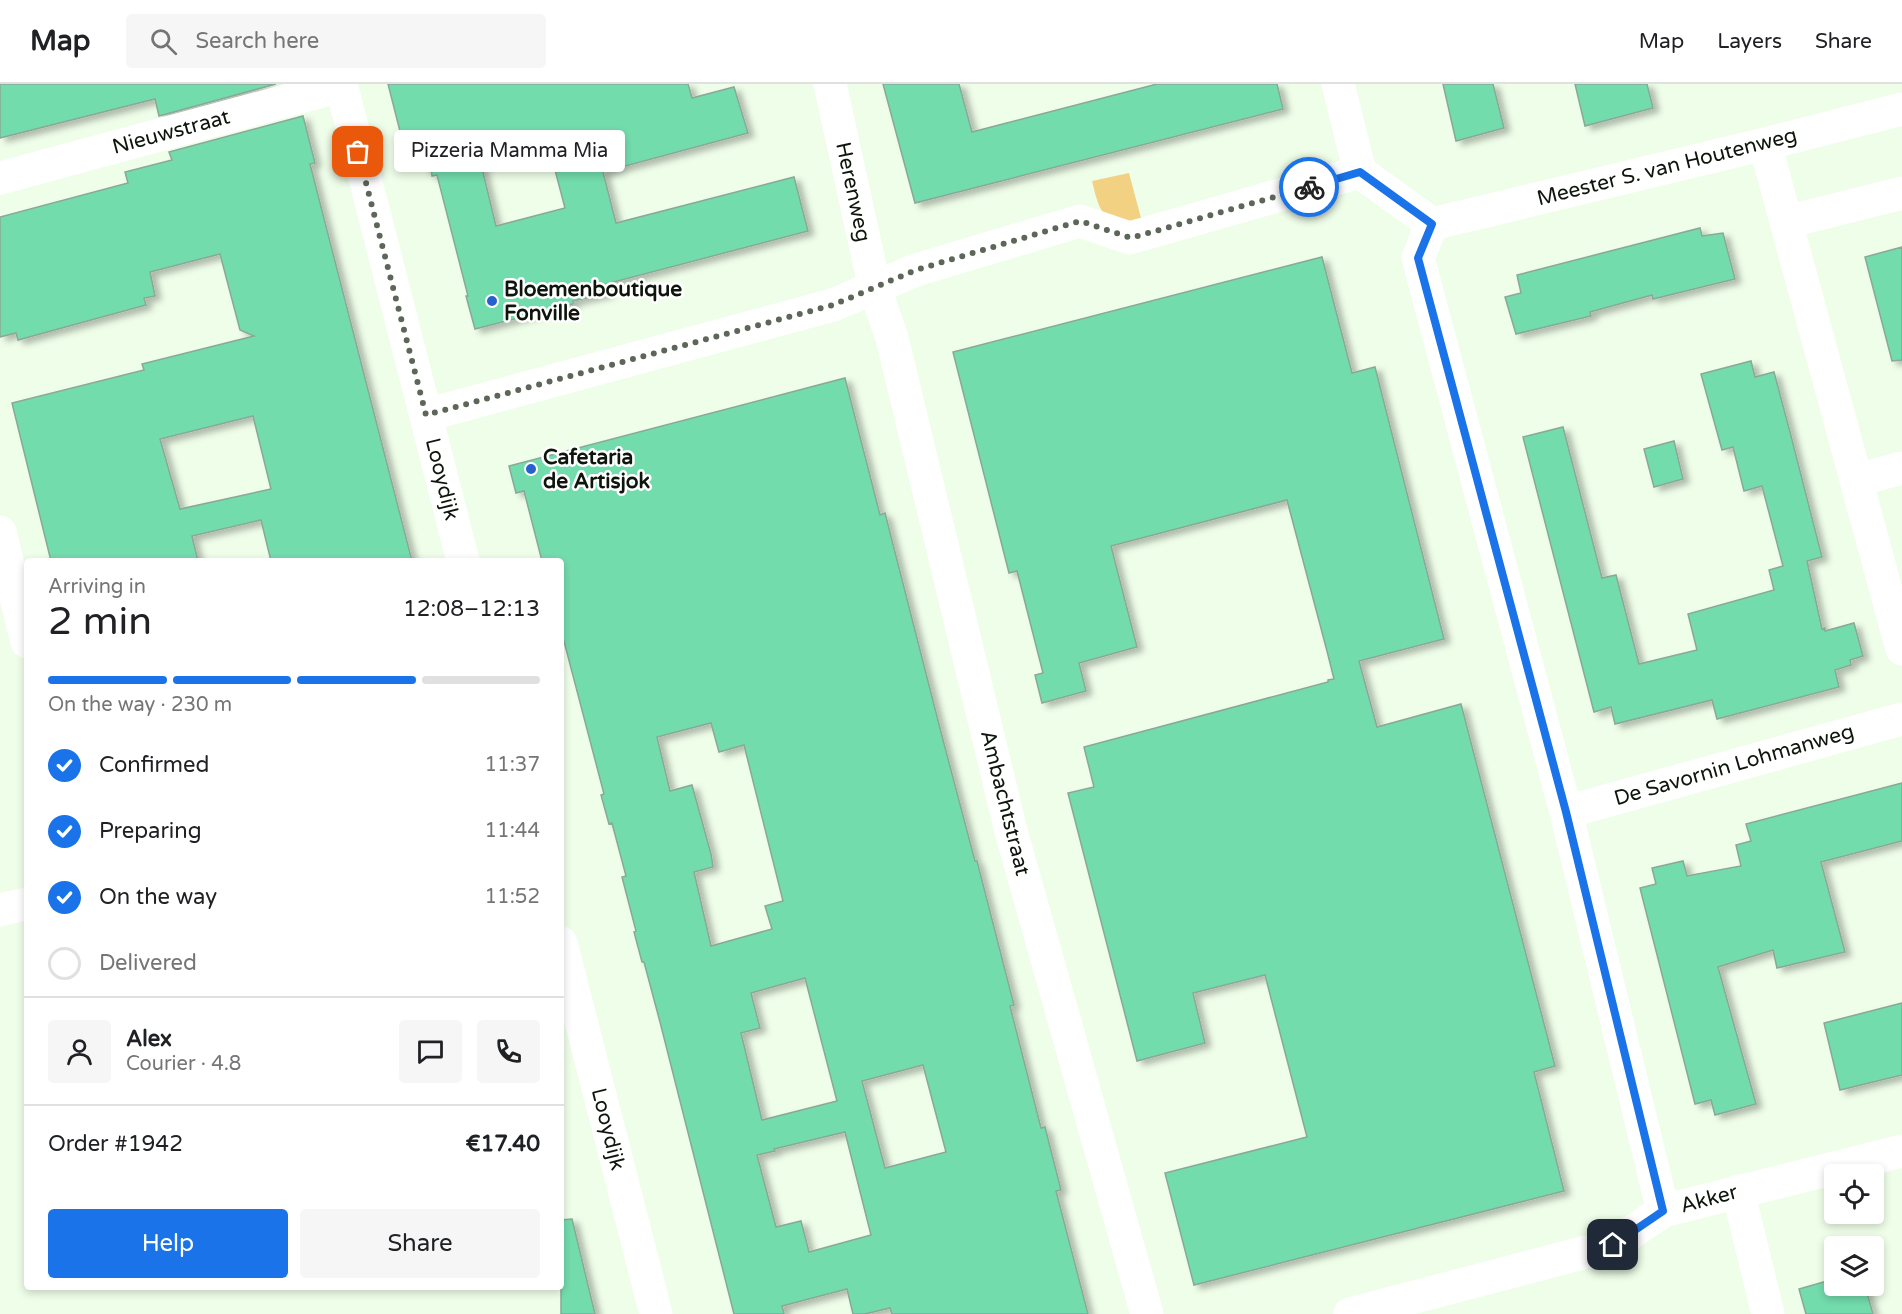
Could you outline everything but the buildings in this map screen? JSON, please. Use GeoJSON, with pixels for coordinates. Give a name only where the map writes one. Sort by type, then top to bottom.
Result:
{"type":"FeatureCollection","features":[{"type":"Feature","properties":{"kind":"street"},"geometry":{"type":"LineString","coordinates":[[1338,84],[1360,172],[1432,224],[1418,258],[1566,812],[1663,1211]]}},
{"type":"Feature","properties":{"kind":"street","name":"Nieuwstraat"},"geometry":{"type":"LineString","coordinates":[[0,178],[341,85]]}},
{"type":"Feature","properties":{"kind":"street","name":"Looydijk"},"geometry":{"type":"LineString","coordinates":[[341,85],[462,558]]}},
{"type":"Feature","properties":{"kind":"street","name":"Herenweg"},"geometry":{"type":"LineString","coordinates":[[833,88],[875,289]]}},
{"type":"Feature","properties":{"kind":"street","name":"Meester S. van Houtenweg"},"geometry":{"type":"LineString","coordinates":[[1432,224],[1902,109]]}},
{"type":"Feature","properties":{"kind":"street"},"geometry":{"type":"LineString","coordinates":[[1765,144],[1902,649]]}},
{"type":"Feature","properties":{"kind":"street"},"geometry":{"type":"LineString","coordinates":[[426,415],[833,305],[916,270],[1080,221],[1131,238],[1360,172]]}},
{"type":"Feature","properties":{"kind":"street"},"geometry":{"type":"LineString","coordinates":[[1786,222],[1902,193]]}},
{"type":"Feature","properties":{"kind":"street","name":"Ambachtstraat"},"geometry":{"type":"LineString","coordinates":[[875,289],[892,338],[1011,831],[1147,1314]]}},
{"type":"Feature","properties":{"kind":"street"},"geometry":{"type":"LineString","coordinates":[[1857,480],[1902,468]]}},
{"type":"Feature","properties":{"kind":"street"},"geometry":{"type":"LineString","coordinates":[[0,532],[24,630]]}},
{"type":"Feature","properties":{"kind":"street","name":"De Savornin Lohmanweg"},"geometry":{"type":"LineString","coordinates":[[1566,812],[1902,718]]}},
{"type":"Feature","properties":{"kind":"street"},"geometry":{"type":"LineString","coordinates":[[0,910],[24,905]]}},
{"type":"Feature","properties":{"kind":"street","name":"Looydijk"},"geometry":{"type":"LineString","coordinates":[[564,955],[656,1314]]}},
{"type":"Feature","properties":{"kind":"street","name":"Akker"},"geometry":{"type":"LineString","coordinates":[[1350,1314],[1613,1245],[1663,1211],[1902,1151]]}},
{"type":"Feature","properties":{"kind":"street"},"geometry":{"type":"LineString","coordinates":[[1738,1191],[1768,1314]]}},
{"type":"Feature","properties":{"kind":"shaded area"},"geometry":{"type":"Polygon","coordinates":[[[1129,173],[1141,218],[1117,222],[1111,220],[1102,211],[1092,181],[1129,173]]]}},
{"type":"Feature","properties":{"kind":"way so far"},"geometry":{"type":"LineString","coordinates":[[358,152],[426,415],[833,305],[916,270],[1080,221],[1131,238],[1309,187]]}},
{"type":"Feature","properties":{"kind":"place","name":"Pizzeria Mamma Mia"},"geometry":{"type":"Point","coordinates":[358,152]}},
{"type":"Feature","properties":{"kind":"place","name":"Bloemenboutique Fonville"},"geometry":{"type":"Point","coordinates":[492,301]}},
{"type":"Feature","properties":{"kind":"place","name":"Cafetaria de Artisjok"},"geometry":{"type":"Point","coordinates":[531,469]}},
{"type":"Feature","properties":{"kind":"route"},"geometry":{"type":"LineString","coordinates":[[1309,187],[1360,172],[1432,224],[1418,258],[1566,812],[1663,1211],[1613,1245]]}}]}
